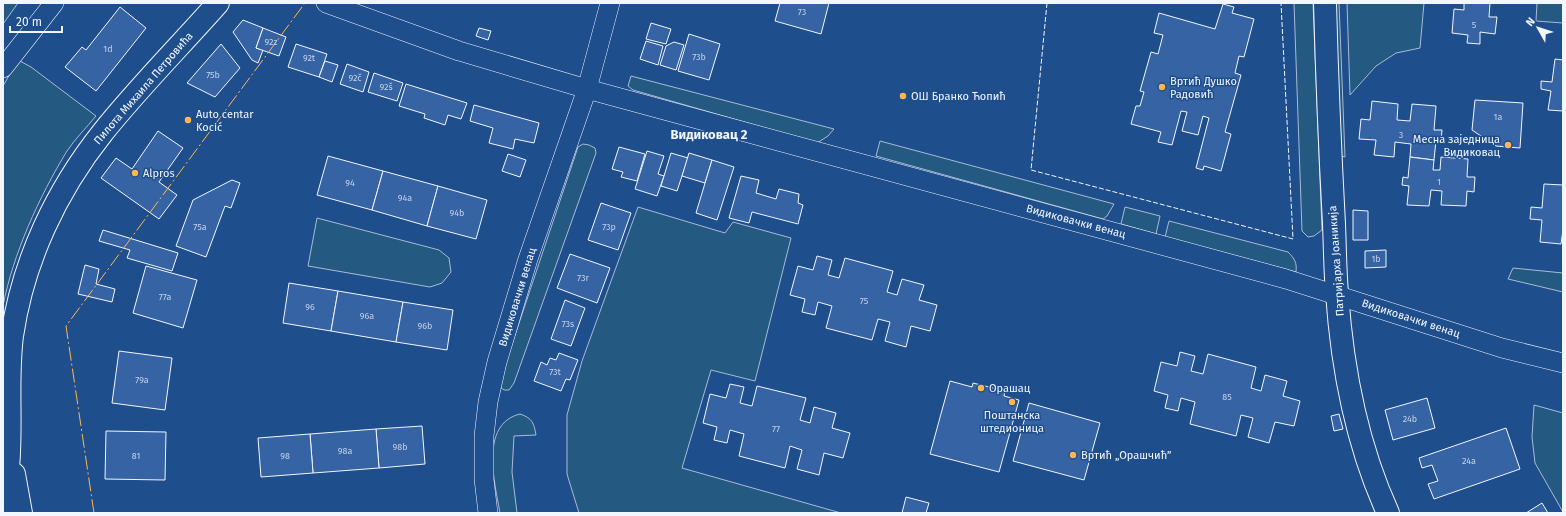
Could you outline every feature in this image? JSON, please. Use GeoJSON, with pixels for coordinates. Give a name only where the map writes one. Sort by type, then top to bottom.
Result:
{"type":"FeatureCollection","features":[{"type":"Feature","properties":{"kind":"main road","name":"Пилота Михаила Петровића"},"geometry":{"type":"LineString","coordinates":[[3,505],[9,451],[8,392],[12,337],[19,301],[39,236],[52,209],[102,132],[218,3]]}},
{"type":"Feature","properties":{"kind":"main road","name":"Патријарха Јоаникија"},"geometry":{"type":"LineString","coordinates":[[1325,3],[1328,107],[1337,294],[1347,375],[1366,456],[1388,513]]}},
{"type":"Feature","properties":{"kind":"main road","name":"Пилота Михаила Петровића"},"geometry":{"type":"LineString","coordinates":[[9,451],[21,513]]}},
{"type":"Feature","properties":{"kind":"street"},"geometry":{"type":"LineString","coordinates":[[3,68],[54,3]]}},
{"type":"Feature","properties":{"kind":"street","name":"Видиковачки венац"},"geometry":{"type":"LineString","coordinates":[[326,3],[459,51],[587,89],[1030,208],[1337,294],[1502,348],[1563,363]]}},
{"type":"Feature","properties":{"kind":"street","name":"Видиковачки венац"},"geometry":{"type":"LineString","coordinates":[[488,513],[484,479],[484,436],[488,402],[497,362],[528,259],[587,89],[610,3]]}},
{"type":"Feature","properties":{"kind":"shaded area"},"geometry":{"type":"Polygon","coordinates":[[[3,3],[18,3],[3,24],[3,3]]]}},
{"type":"Feature","properties":{"kind":"shaded area"},"geometry":{"type":"Polygon","coordinates":[[[1294,3],[1313,3],[1322,230],[1314,236],[1308,237],[1302,231],[1294,3]]]}},
{"type":"Feature","properties":{"kind":"shaded area"},"geometry":{"type":"Polygon","coordinates":[[[1333,3],[1339,3],[1345,157],[1341,156],[1333,3]]]}},
{"type":"Feature","properties":{"kind":"shaded area"},"geometry":{"type":"Polygon","coordinates":[[[1347,3],[1424,3],[1420,48],[1396,53],[1376,66],[1350,95],[1347,3]]]}},
{"type":"Feature","properties":{"kind":"shaded area"},"geometry":{"type":"Polygon","coordinates":[[[1537,3],[1563,3],[1563,23],[1536,21],[1537,3]]]}},
{"type":"Feature","properties":{"kind":"shaded area"},"geometry":{"type":"Polygon","coordinates":[[[18,60],[31,67],[96,116],[67,151],[37,207],[13,266],[3,306],[3,86],[18,60]]]}},
{"type":"Feature","properties":{"kind":"shaded area"},"geometry":{"type":"Polygon","coordinates":[[[631,76],[834,129],[828,136],[817,143],[633,90],[628,86],[631,76]]]}},
{"type":"Feature","properties":{"kind":"shaded area"},"geometry":{"type":"Polygon","coordinates":[[[880,141],[1114,204],[1107,216],[1103,219],[876,156],[880,141]]]}},
{"type":"Feature","properties":{"kind":"shaded area"},"geometry":{"type":"Polygon","coordinates":[[[583,144],[595,148],[596,153],[514,383],[509,390],[504,390],[500,387],[500,380],[578,147],[583,144]]]}},
{"type":"Feature","properties":{"kind":"shaded area"},"geometry":{"type":"Polygon","coordinates":[[[638,207],[725,233],[733,222],[791,238],[755,381],[711,370],[682,468],[841,513],[579,513],[567,474],[567,415],[582,361],[638,207]]]}},
{"type":"Feature","properties":{"kind":"shaded area"},"geometry":{"type":"Polygon","coordinates":[[[1125,207],[1160,216],[1156,234],[1121,224],[1125,207]]]}},
{"type":"Feature","properties":{"kind":"shaded area"},"geometry":{"type":"Polygon","coordinates":[[[317,218],[439,250],[449,258],[451,272],[442,283],[430,287],[308,266],[317,218]]]}},
{"type":"Feature","properties":{"kind":"shaded area"},"geometry":{"type":"Polygon","coordinates":[[[1169,221],[1288,252],[1295,261],[1296,272],[1165,237],[1169,221]]]}},
{"type":"Feature","properties":{"kind":"shaded area"},"geometry":{"type":"Polygon","coordinates":[[[1513,268],[1563,273],[1563,292],[1508,279],[1513,268]]]}},
{"type":"Feature","properties":{"kind":"shaded area"},"geometry":{"type":"Polygon","coordinates":[[[1534,405],[1563,413],[1563,512],[1535,463],[1532,437],[1534,405]]]}},
{"type":"Feature","properties":{"kind":"shaded area"},"geometry":{"type":"Polygon","coordinates":[[[520,414],[530,419],[536,435],[514,436],[512,472],[517,513],[500,513],[493,472],[494,442],[499,430],[507,420],[520,414]]]}},
{"type":"Feature","properties":{"kind":"building"},"geometry":{"type":"Polygon","coordinates":[[[780,3],[829,3],[821,34],[775,21],[780,3]]]}},
{"type":"Feature","properties":{"kind":"building"},"geometry":{"type":"Polygon","coordinates":[[[1464,3],[1490,3],[1489,17],[1497,17],[1495,34],[1480,32],[1480,44],[1467,43],[1468,35],[1452,33],[1454,9],[1464,10],[1464,3]]]}},
{"type":"Feature","properties":{"kind":"building"},"geometry":{"type":"Polygon","coordinates":[[[1223,4],[1234,7],[1232,13],[1254,19],[1244,57],[1239,56],[1235,73],[1241,75],[1225,132],[1231,134],[1221,171],[1204,166],[1203,170],[1196,168],[1209,118],[1203,116],[1198,135],[1182,131],[1187,112],[1181,111],[1172,145],[1158,142],[1161,132],[1131,124],[1136,106],[1140,106],[1144,92],[1140,91],[1151,52],[1158,54],[1163,35],[1154,33],[1159,13],[1215,29],[1223,4]]]}},
{"type":"Feature","properties":{"kind":"building"},"geometry":{"type":"Polygon","coordinates":[[[120,7],[146,28],[96,91],[65,67],[82,47],[86,50],[120,7]]]}},
{"type":"Feature","properties":{"kind":"building"},"geometry":{"type":"Polygon","coordinates":[[[243,20],[263,28],[256,48],[263,50],[258,63],[252,60],[233,32],[243,20]]]}},
{"type":"Feature","properties":{"kind":"building"},"geometry":{"type":"Polygon","coordinates":[[[651,23],[671,29],[666,44],[646,39],[651,23]]]}},
{"type":"Feature","properties":{"kind":"building"},"geometry":{"type":"Polygon","coordinates":[[[263,28],[286,37],[279,56],[256,48],[263,28]]]}},
{"type":"Feature","properties":{"kind":"building"},"geometry":{"type":"Polygon","coordinates":[[[479,28],[491,31],[488,40],[476,36],[479,28]]]}},
{"type":"Feature","properties":{"kind":"building"},"geometry":{"type":"Polygon","coordinates":[[[689,34],[720,44],[709,80],[678,71],[689,34]]]}},
{"type":"Feature","properties":{"kind":"building"},"geometry":{"type":"Polygon","coordinates":[[[646,41],[663,46],[658,65],[640,59],[646,41]]]}},
{"type":"Feature","properties":{"kind":"building"},"geometry":{"type":"Polygon","coordinates":[[[674,42],[684,45],[676,70],[660,65],[666,46],[674,42]]]}},
{"type":"Feature","properties":{"kind":"building"},"geometry":{"type":"Polygon","coordinates":[[[221,44],[240,68],[215,97],[187,83],[221,44]]]}},
{"type":"Feature","properties":{"kind":"building"},"geometry":{"type":"Polygon","coordinates":[[[296,44],[327,54],[319,77],[288,67],[296,44]]]}},
{"type":"Feature","properties":{"kind":"building"},"geometry":{"type":"Polygon","coordinates":[[[1555,59],[1563,60],[1563,111],[1548,110],[1551,91],[1541,89],[1541,81],[1552,82],[1555,59]]]}},
{"type":"Feature","properties":{"kind":"building"},"geometry":{"type":"Polygon","coordinates":[[[325,61],[338,65],[332,82],[319,77],[325,61]]]}},
{"type":"Feature","properties":{"kind":"building"},"geometry":{"type":"Polygon","coordinates":[[[347,64],[369,72],[363,92],[340,84],[347,64]]]}},
{"type":"Feature","properties":{"kind":"building"},"geometry":{"type":"Polygon","coordinates":[[[374,73],[403,83],[397,101],[368,92],[374,73]]]}},
{"type":"Feature","properties":{"kind":"building"},"geometry":{"type":"Polygon","coordinates":[[[406,84],[467,103],[461,119],[448,115],[445,125],[424,118],[425,114],[399,106],[406,84]]]}},
{"type":"Feature","properties":{"kind":"building"},"geometry":{"type":"Polygon","coordinates":[[[1475,100],[1523,103],[1520,148],[1496,146],[1472,130],[1475,100]]]}},
{"type":"Feature","properties":{"kind":"building"},"geometry":{"type":"Polygon","coordinates":[[[1372,101],[1398,104],[1397,120],[1410,121],[1412,104],[1436,106],[1434,130],[1442,130],[1441,141],[1436,140],[1434,160],[1410,157],[1411,144],[1395,142],[1394,157],[1374,155],[1376,140],[1359,139],[1361,119],[1370,120],[1372,101]]]}},
{"type":"Feature","properties":{"kind":"building"},"geometry":{"type":"Polygon","coordinates":[[[474,105],[539,123],[534,143],[515,139],[513,149],[489,143],[493,128],[470,121],[474,105]]]}},
{"type":"Feature","properties":{"kind":"building","name":"Alpros"},"geometry":{"type":"Polygon","coordinates":[[[158,131],[183,148],[159,182],[177,195],[159,219],[101,178],[116,158],[132,169],[158,131]]]}},
{"type":"Feature","properties":{"kind":"building"},"geometry":{"type":"Polygon","coordinates":[[[619,147],[645,154],[637,181],[621,177],[623,172],[612,169],[619,147]]]}},
{"type":"Feature","properties":{"kind":"building"},"geometry":{"type":"Polygon","coordinates":[[[647,151],[664,156],[658,174],[664,176],[657,196],[635,189],[647,151]]]}},
{"type":"Feature","properties":{"kind":"building"},"geometry":{"type":"Polygon","coordinates":[[[671,153],[688,158],[677,191],[661,186],[671,153]]]}},
{"type":"Feature","properties":{"kind":"building"},"geometry":{"type":"Polygon","coordinates":[[[689,153],[712,160],[705,183],[682,176],[689,153]]]}},
{"type":"Feature","properties":{"kind":"building"},"geometry":{"type":"Polygon","coordinates":[[[508,154],[526,160],[520,177],[502,171],[508,154]]]}},
{"type":"Feature","properties":{"kind":"building"},"geometry":{"type":"Polygon","coordinates":[[[328,156],[383,171],[372,210],[317,195],[328,156]]]}},
{"type":"Feature","properties":{"kind":"building"},"geometry":{"type":"Polygon","coordinates":[[[1410,157],[1434,160],[1433,170],[1440,170],[1441,157],[1468,159],[1467,177],[1475,177],[1474,192],[1467,191],[1466,206],[1441,205],[1442,191],[1431,190],[1429,206],[1407,205],[1409,186],[1402,185],[1403,177],[1408,178],[1410,157]]]}},
{"type":"Feature","properties":{"kind":"building"},"geometry":{"type":"Polygon","coordinates":[[[712,160],[734,167],[717,220],[696,213],[712,160]]]}},
{"type":"Feature","properties":{"kind":"building"},"geometry":{"type":"Polygon","coordinates":[[[383,171],[438,186],[427,226],[372,210],[383,171]]]}},
{"type":"Feature","properties":{"kind":"building"},"geometry":{"type":"Polygon","coordinates":[[[741,176],[759,180],[756,193],[776,199],[779,189],[799,194],[798,203],[803,205],[798,224],[752,212],[749,223],[729,218],[741,176]]]}},
{"type":"Feature","properties":{"kind":"building"},"geometry":{"type":"Polygon","coordinates":[[[232,180],[240,183],[231,208],[225,206],[206,257],[176,246],[193,200],[232,180]]]}},
{"type":"Feature","properties":{"kind":"building"},"geometry":{"type":"Polygon","coordinates":[[[1544,184],[1563,185],[1563,230],[1561,244],[1540,242],[1542,220],[1530,219],[1531,207],[1542,208],[1544,184]]]}},
{"type":"Feature","properties":{"kind":"building"},"geometry":{"type":"Polygon","coordinates":[[[438,186],[487,200],[476,239],[427,226],[438,186]]]}},
{"type":"Feature","properties":{"kind":"building"},"geometry":{"type":"Polygon","coordinates":[[[601,203],[631,213],[618,250],[588,240],[601,203]]]}},
{"type":"Feature","properties":{"kind":"building"},"geometry":{"type":"Polygon","coordinates":[[[1353,210],[1368,211],[1368,240],[1353,240],[1353,210]]]}},
{"type":"Feature","properties":{"kind":"building"},"geometry":{"type":"Polygon","coordinates":[[[103,230],[178,253],[172,271],[127,258],[130,250],[99,241],[103,230]]]}},
{"type":"Feature","properties":{"kind":"building"},"geometry":{"type":"Polygon","coordinates":[[[1386,250],[1386,267],[1365,268],[1365,251],[1386,250]]]}},
{"type":"Feature","properties":{"kind":"building"},"geometry":{"type":"Polygon","coordinates":[[[570,254],[610,268],[597,303],[557,288],[570,254]]]}},
{"type":"Feature","properties":{"kind":"building"},"geometry":{"type":"Polygon","coordinates":[[[817,256],[832,260],[828,275],[839,278],[845,258],[893,271],[887,292],[897,295],[902,279],[924,285],[919,300],[937,305],[930,331],[911,326],[906,347],[885,341],[890,322],[878,319],[872,340],[826,328],[832,306],[818,302],[815,315],[802,312],[805,299],[790,295],[798,266],[813,270],[817,256]]]}},
{"type":"Feature","properties":{"kind":"building"},"geometry":{"type":"Polygon","coordinates":[[[85,265],[99,269],[96,284],[115,289],[112,302],[78,294],[85,265]]]}},
{"type":"Feature","properties":{"kind":"building"},"geometry":{"type":"Polygon","coordinates":[[[146,266],[197,280],[183,328],[133,313],[146,266]]]}},
{"type":"Feature","properties":{"kind":"building"},"geometry":{"type":"Polygon","coordinates":[[[289,283],[338,291],[331,331],[283,323],[289,283]]]}},
{"type":"Feature","properties":{"kind":"building"},"geometry":{"type":"Polygon","coordinates":[[[338,291],[403,302],[396,342],[331,331],[338,291]]]}},
{"type":"Feature","properties":{"kind":"building"},"geometry":{"type":"Polygon","coordinates":[[[565,300],[585,308],[571,346],[551,339],[565,300]]]}},
{"type":"Feature","properties":{"kind":"building"},"geometry":{"type":"Polygon","coordinates":[[[403,302],[453,310],[447,350],[396,342],[403,302]]]}},
{"type":"Feature","properties":{"kind":"building"},"geometry":{"type":"Polygon","coordinates":[[[119,351],[172,358],[165,410],[112,403],[119,351]]]}},
{"type":"Feature","properties":{"kind":"building"},"geometry":{"type":"Polygon","coordinates":[[[1180,352],[1195,356],[1191,371],[1203,374],[1208,354],[1256,367],[1251,388],[1261,391],[1265,375],[1287,381],[1283,396],[1300,401],[1294,426],[1275,422],[1269,443],[1248,437],[1253,418],[1241,415],[1236,436],[1190,424],[1195,402],[1181,398],[1178,411],[1165,408],[1168,395],[1154,391],[1161,362],[1177,366],[1180,352]]]}},
{"type":"Feature","properties":{"kind":"building"},"geometry":{"type":"Polygon","coordinates":[[[559,353],[578,360],[570,380],[566,379],[561,391],[534,381],[541,362],[547,365],[550,358],[556,360],[559,353]]]}},
{"type":"Feature","properties":{"kind":"building"},"geometry":{"type":"Polygon","coordinates":[[[950,381],[972,387],[973,383],[1005,391],[1004,396],[1019,400],[999,472],[930,454],[950,381]]]}},
{"type":"Feature","properties":{"kind":"building"},"geometry":{"type":"Polygon","coordinates":[[[730,384],[744,387],[740,403],[752,406],[757,386],[806,398],[800,420],[810,423],[814,407],[836,413],[832,428],[850,433],[843,458],[824,453],[819,475],[797,469],[802,450],[790,446],[785,468],[739,456],[744,434],[730,430],[727,443],[714,440],[717,427],[703,423],[710,394],[726,398],[730,384]]]}},
{"type":"Feature","properties":{"kind":"building"},"geometry":{"type":"Polygon","coordinates":[[[1427,398],[1435,428],[1393,440],[1385,410],[1427,398]]]}},
{"type":"Feature","properties":{"kind":"building"},"geometry":{"type":"Polygon","coordinates":[[[1029,403],[1100,423],[1084,480],[1013,461],[1029,403]]]}},
{"type":"Feature","properties":{"kind":"building"},"geometry":{"type":"Polygon","coordinates":[[[1339,414],[1343,429],[1334,431],[1331,416],[1339,414]]]}},
{"type":"Feature","properties":{"kind":"building"},"geometry":{"type":"Polygon","coordinates":[[[422,426],[425,464],[379,468],[376,429],[422,426]]]}},
{"type":"Feature","properties":{"kind":"building"},"geometry":{"type":"Polygon","coordinates":[[[1506,428],[1520,469],[1434,499],[1428,484],[1438,481],[1432,465],[1422,468],[1419,458],[1506,428]]]}},
{"type":"Feature","properties":{"kind":"building"},"geometry":{"type":"Polygon","coordinates":[[[376,429],[379,468],[313,473],[310,434],[376,429]]]}},
{"type":"Feature","properties":{"kind":"building"},"geometry":{"type":"Polygon","coordinates":[[[106,431],[166,432],[165,480],[105,479],[106,431]]]}},
{"type":"Feature","properties":{"kind":"building"},"geometry":{"type":"Polygon","coordinates":[[[310,434],[313,473],[261,477],[258,438],[310,434]]]}},
{"type":"Feature","properties":{"kind":"building"},"geometry":{"type":"Polygon","coordinates":[[[906,497],[929,503],[926,513],[902,513],[906,497]]]}},
{"type":"Feature","properties":{"kind":"building"},"geometry":{"type":"Polygon","coordinates":[[[1542,503],[1548,513],[1526,513],[1542,503]]]}},
{"type":"Feature","properties":{"kind":"fence"},"geometry":{"type":"LineString","coordinates":[[1047,3],[1031,170],[1293,239],[1281,3]]}},
{"type":"Feature","properties":{"kind":"power"},"geometry":{"type":"LineString","coordinates":[[94,513],[66,326],[305,3]]}},
{"type":"Feature","properties":{"kind":"place","name":"Вртић Душко Радовић"},"geometry":{"type":"Point","coordinates":[1162,87]}},
{"type":"Feature","properties":{"kind":"place","name":"ОШ Бранко Ћопић"},"geometry":{"type":"Point","coordinates":[903,96]}},
{"type":"Feature","properties":{"kind":"place","name":"Auto centar Kocić"},"geometry":{"type":"Point","coordinates":[188,120]}},
{"type":"Feature","properties":{"kind":"place","name":"Месна заједница Видиковац"},"geometry":{"type":"Point","coordinates":[1508,145]}},
{"type":"Feature","properties":{"kind":"place","name":"Alpros"},"geometry":{"type":"Point","coordinates":[135,173]}},
{"type":"Feature","properties":{"kind":"place","name":"Орашац"},"geometry":{"type":"Point","coordinates":[981,388]}},
{"type":"Feature","properties":{"kind":"place","name":"Поштанска штедионица"},"geometry":{"type":"Point","coordinates":[1012,402]}},
{"type":"Feature","properties":{"kind":"place","name":"Вртић „Орашчић”"},"geometry":{"type":"Point","coordinates":[1073,455]}},
{"type":"Feature","properties":{"kind":"district","name":"Видиковац 2"},"geometry":{"type":"Point","coordinates":[709,134]}}]}
